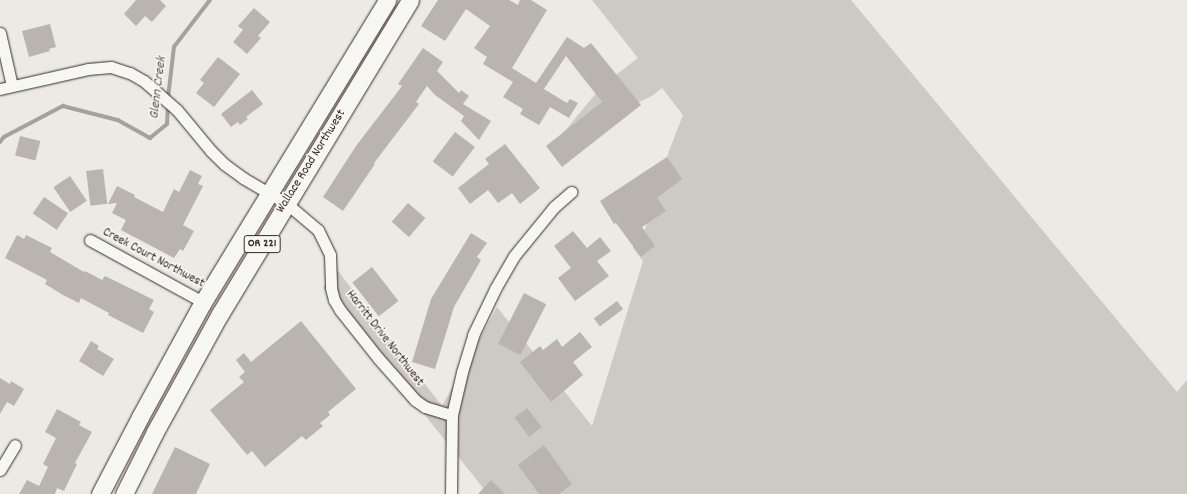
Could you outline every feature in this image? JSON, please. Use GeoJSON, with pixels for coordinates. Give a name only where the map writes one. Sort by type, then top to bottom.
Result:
{"type":"FeatureCollection","features":[{"type":"Feature","properties":{"kind":"main road","name":"Wallace Road Northwest"},"geometry":{"type":"LineString","coordinates":[[100,494],[140,416],[203,302],[268,193],[387,0]]}},
{"type":"Feature","properties":{"kind":"main road","name":"Wallace Road Northwest"},"geometry":{"type":"LineString","coordinates":[[124,494],[155,432],[216,321],[410,0]]}},
{"type":"Feature","properties":{"kind":"street"},"geometry":{"type":"LineString","coordinates":[[0,33],[12,86]]}},
{"type":"Feature","properties":{"kind":"street","name":"Harritt Drive Northwest"},"geometry":{"type":"LineString","coordinates":[[0,89],[88,69],[111,67],[130,73],[144,81],[177,110],[211,151],[224,164],[243,178],[286,203],[318,230],[330,255],[331,288],[334,300],[378,358],[415,400],[436,411],[452,414]]}},
{"type":"Feature","properties":{"kind":"street"},"geometry":{"type":"LineString","coordinates":[[451,494],[452,414],[473,335],[495,289],[514,256],[554,207],[571,192]]}},
{"type":"Feature","properties":{"kind":"street","name":"Creek Court Northwest"},"geometry":{"type":"LineString","coordinates":[[90,240],[203,302]]}},
{"type":"Feature","properties":{"kind":"street"},"geometry":{"type":"LineString","coordinates":[[0,470],[15,445]]}},
{"type":"Feature","properties":{"kind":"shaded area"},"geometry":{"type":"Polygon","coordinates":[[[592,0],[851,0],[1177,392],[1187,380],[1187,494],[488,494],[323,288],[335,267],[442,406],[497,307],[592,426],[643,261],[633,248],[635,241],[641,240],[653,207],[669,151],[683,115],[662,88],[652,96],[558,139],[603,85],[638,58],[592,0]]]}},
{"type":"Feature","properties":{"kind":"building"},"geometry":{"type":"Polygon","coordinates":[[[136,0],[160,0],[166,6],[152,22],[145,16],[136,26],[124,14],[136,0]]]}},
{"type":"Feature","properties":{"kind":"building"},"geometry":{"type":"Polygon","coordinates":[[[438,0],[509,0],[518,5],[520,0],[531,0],[547,10],[512,68],[536,83],[567,37],[584,48],[591,43],[641,105],[562,167],[546,146],[602,102],[566,56],[544,89],[567,103],[570,99],[578,103],[569,118],[550,107],[539,125],[520,114],[523,109],[503,97],[513,82],[483,64],[487,57],[474,48],[490,26],[466,9],[445,41],[421,26],[438,0]]]}},
{"type":"Feature","properties":{"kind":"building"},"geometry":{"type":"Polygon","coordinates":[[[254,8],[270,22],[258,36],[261,38],[247,54],[233,42],[243,30],[238,26],[254,8]]]}},
{"type":"Feature","properties":{"kind":"building"},"geometry":{"type":"Polygon","coordinates":[[[50,24],[56,47],[49,49],[50,51],[29,57],[22,31],[50,24]]]}},
{"type":"Feature","properties":{"kind":"building"},"geometry":{"type":"Polygon","coordinates":[[[423,48],[443,62],[437,71],[459,93],[461,90],[469,96],[463,104],[491,121],[479,140],[461,121],[464,116],[435,95],[427,86],[416,102],[419,104],[374,163],[375,164],[343,211],[323,197],[356,146],[402,86],[398,84],[423,48]]]}},
{"type":"Feature","properties":{"kind":"building"},"geometry":{"type":"Polygon","coordinates":[[[218,57],[240,74],[214,107],[196,93],[204,83],[200,80],[218,57]]]}},
{"type":"Feature","properties":{"kind":"building"},"geometry":{"type":"Polygon","coordinates":[[[252,90],[263,104],[246,117],[248,119],[240,125],[238,122],[231,127],[221,114],[252,90]]]}},
{"type":"Feature","properties":{"kind":"building"},"geometry":{"type":"Polygon","coordinates":[[[455,132],[475,147],[453,177],[433,162],[455,132]]]}},
{"type":"Feature","properties":{"kind":"building"},"geometry":{"type":"Polygon","coordinates":[[[20,136],[40,141],[36,160],[15,155],[20,136]]]}},
{"type":"Feature","properties":{"kind":"building"},"geometry":{"type":"Polygon","coordinates":[[[505,144],[540,188],[520,204],[512,193],[498,203],[488,190],[470,204],[458,188],[489,164],[485,159],[505,144]]]}},
{"type":"Feature","properties":{"kind":"building"},"geometry":{"type":"Polygon","coordinates":[[[667,157],[682,179],[657,198],[666,211],[642,227],[655,246],[641,257],[616,223],[614,224],[600,201],[667,157]]]}},
{"type":"Feature","properties":{"kind":"building"},"geometry":{"type":"Polygon","coordinates":[[[103,169],[107,204],[90,206],[86,171],[103,169]]]}},
{"type":"Feature","properties":{"kind":"building"},"geometry":{"type":"Polygon","coordinates":[[[190,170],[202,176],[198,184],[203,186],[183,225],[194,231],[183,251],[180,249],[174,258],[121,230],[126,220],[112,213],[117,203],[108,204],[117,186],[135,195],[134,197],[163,212],[174,189],[179,192],[190,170]]]}},
{"type":"Feature","properties":{"kind":"building"},"geometry":{"type":"Polygon","coordinates":[[[70,176],[87,201],[70,212],[53,187],[70,176]]]}},
{"type":"Feature","properties":{"kind":"building"},"geometry":{"type":"Polygon","coordinates":[[[44,197],[68,213],[57,230],[33,214],[44,197]]]}},
{"type":"Feature","properties":{"kind":"building"},"geometry":{"type":"Polygon","coordinates":[[[408,203],[425,218],[409,237],[392,222],[408,203]]]}},
{"type":"Feature","properties":{"kind":"building"},"geometry":{"type":"Polygon","coordinates":[[[573,231],[587,248],[600,237],[611,251],[597,261],[609,276],[575,301],[558,278],[571,268],[554,246],[573,231]]]}},
{"type":"Feature","properties":{"kind":"building"},"geometry":{"type":"Polygon","coordinates":[[[471,233],[487,243],[477,257],[481,260],[454,307],[435,369],[412,362],[431,299],[471,233]]]}},
{"type":"Feature","properties":{"kind":"building"},"geometry":{"type":"Polygon","coordinates":[[[17,235],[24,239],[26,235],[52,248],[50,252],[84,272],[85,271],[102,280],[105,276],[154,300],[149,309],[154,312],[143,333],[108,315],[109,313],[81,298],[79,303],[63,295],[45,284],[47,280],[5,258],[17,235]]]}},
{"type":"Feature","properties":{"kind":"building"},"geometry":{"type":"Polygon","coordinates":[[[372,267],[398,301],[379,316],[352,282],[372,267]]]}},
{"type":"Feature","properties":{"kind":"building"},"geometry":{"type":"Polygon","coordinates":[[[524,293],[546,304],[520,355],[498,344],[524,293]]]}},
{"type":"Feature","properties":{"kind":"building"},"geometry":{"type":"Polygon","coordinates":[[[617,301],[623,309],[600,326],[594,318],[617,301]]]}},
{"type":"Feature","properties":{"kind":"building"},"geometry":{"type":"Polygon","coordinates":[[[301,321],[356,389],[328,412],[330,415],[320,423],[323,426],[306,440],[302,436],[265,467],[252,451],[247,455],[210,410],[244,382],[239,377],[245,372],[236,360],[244,353],[251,362],[301,321]]]}},
{"type":"Feature","properties":{"kind":"building"},"geometry":{"type":"Polygon","coordinates":[[[580,332],[592,347],[573,362],[583,375],[551,402],[520,362],[540,346],[543,350],[557,339],[562,347],[580,332]]]}},
{"type":"Feature","properties":{"kind":"building"},"geometry":{"type":"Polygon","coordinates":[[[91,341],[99,346],[97,349],[114,359],[103,376],[79,361],[91,341]]]}},
{"type":"Feature","properties":{"kind":"building"},"geometry":{"type":"Polygon","coordinates":[[[0,378],[10,384],[11,381],[24,389],[14,406],[7,402],[0,414],[0,378]]]}},
{"type":"Feature","properties":{"kind":"building"},"geometry":{"type":"Polygon","coordinates":[[[527,408],[542,427],[529,437],[514,418],[527,408]]]}},
{"type":"Feature","properties":{"kind":"building"},"geometry":{"type":"Polygon","coordinates":[[[57,409],[81,422],[79,425],[92,432],[75,463],[77,464],[64,491],[57,488],[55,494],[19,494],[27,480],[39,486],[48,467],[43,464],[56,438],[45,432],[57,409]]]}},
{"type":"Feature","properties":{"kind":"building"},"geometry":{"type":"Polygon","coordinates":[[[544,445],[572,484],[559,494],[539,494],[518,465],[544,445]]]}},
{"type":"Feature","properties":{"kind":"building"},"geometry":{"type":"Polygon","coordinates":[[[175,447],[210,464],[196,494],[152,494],[175,447]]]}},
{"type":"Feature","properties":{"kind":"building"},"geometry":{"type":"Polygon","coordinates":[[[491,480],[505,494],[478,494],[491,480]]]}},
{"type":"Feature","properties":{"kind":"waterway","name":"Glenn Creek"},"geometry":{"type":"LineString","coordinates":[[168,98],[174,47],[210,0]]}},
{"type":"Feature","properties":{"kind":"waterway","name":"Glenn Creek"},"geometry":{"type":"LineString","coordinates":[[0,142],[4,137],[63,106],[118,120],[150,138],[167,124],[168,105]]}}]}
